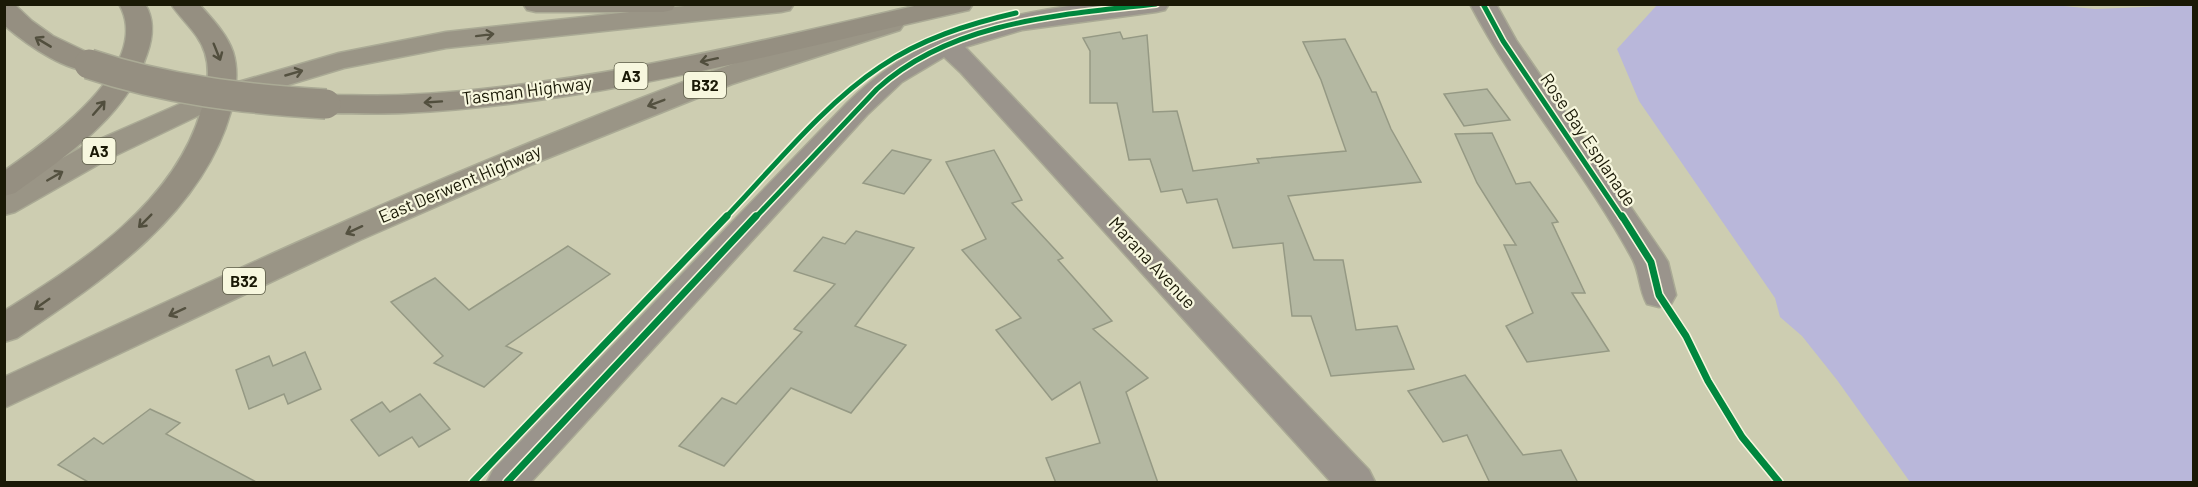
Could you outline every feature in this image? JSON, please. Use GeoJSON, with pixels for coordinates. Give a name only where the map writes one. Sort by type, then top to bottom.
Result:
{"type":"FeatureCollection","features":[{"type":"Feature","properties":{"kind":"highway","name":"A3"},"geometry":{"type":"LineString","coordinates":[[4,186],[69,138],[95,114],[123,81],[135,52],[141,28],[132,4]]}},
{"type":"Feature","properties":{"kind":"highway"},"geometry":{"type":"LineString","coordinates":[[4,328],[78,278],[123,242],[170,196],[207,143],[216,117],[224,71],[219,51],[209,34],[184,4]]}},
{"type":"Feature","properties":{"kind":"highway"},"geometry":{"type":"LineString","coordinates":[[536,4],[663,4]]}},
{"type":"Feature","properties":{"kind":"highway","name":"Tasman Highway"},"geometry":{"type":"LineString","coordinates":[[4,9],[33,36],[56,50],[141,82],[184,91],[233,97],[326,104],[402,104],[457,100],[598,82],[960,4]]}},
{"type":"Feature","properties":{"kind":"main road"},"geometry":{"type":"LineString","coordinates":[[238,91],[339,61],[446,40],[576,24],[781,4]]}},
{"type":"Feature","properties":{"kind":"main road","name":"East Derwent Highway"},"geometry":{"type":"LineString","coordinates":[[4,394],[218,292],[484,172],[699,86],[930,12]]}},
{"type":"Feature","properties":{"kind":"main road","name":"A3"},"geometry":{"type":"LineString","coordinates":[[4,206],[95,153],[198,105]]}},
{"type":"Feature","properties":{"kind":"street"},"geometry":{"type":"LineString","coordinates":[[507,483],[857,109],[897,72],[947,45],[1011,23],[1039,17],[1155,4]]}},
{"type":"Feature","properties":{"kind":"street","name":"Rose Bay Esplanade"},"geometry":{"type":"LineString","coordinates":[[1483,4],[1503,41],[1583,157],[1651,262],[1659,295]]}},
{"type":"Feature","properties":{"kind":"street","name":"Marana Avenue"},"geometry":{"type":"LineString","coordinates":[[947,45],[971,67],[1354,483]]}},
{"type":"Feature","properties":{"kind":"water"},"geometry":{"type":"Polygon","coordinates":[[[1657,5],[2053,5],[2095,9],[2193,5],[2193,482],[1910,482],[1837,380],[1802,336],[1780,317],[1775,298],[1639,101],[1617,49],[1657,5]]]}},
{"type":"Feature","properties":{"kind":"building"},"geometry":{"type":"Polygon","coordinates":[[[1120,32],[1123,39],[1147,35],[1153,112],[1177,111],[1193,171],[1259,163],[1257,159],[1346,151],[1321,80],[1303,42],[1345,39],[1372,92],[1376,92],[1391,129],[1421,182],[1288,196],[1314,260],[1343,260],[1356,330],[1397,326],[1414,369],[1331,376],[1311,316],[1292,316],[1283,243],[1233,248],[1217,199],[1187,203],[1182,189],[1161,192],[1150,159],[1129,160],[1117,103],[1090,103],[1090,51],[1083,38],[1120,32]]]}},
{"type":"Feature","properties":{"kind":"building"},"geometry":{"type":"Polygon","coordinates":[[[1487,89],[1510,120],[1464,126],[1444,94],[1487,89]]]}},
{"type":"Feature","properties":{"kind":"building"},"geometry":{"type":"Polygon","coordinates":[[[1492,133],[1516,184],[1530,182],[1558,222],[1552,223],[1585,293],[1572,293],[1609,351],[1527,362],[1506,326],[1533,313],[1504,245],[1516,245],[1477,183],[1455,134],[1492,133]]]}},
{"type":"Feature","properties":{"kind":"building"},"geometry":{"type":"Polygon","coordinates":[[[892,150],[931,160],[904,194],[863,183],[892,150]]]}},
{"type":"Feature","properties":{"kind":"building"},"geometry":{"type":"Polygon","coordinates":[[[994,150],[1022,200],[1012,203],[1063,258],[1058,260],[1112,321],[1093,329],[1148,378],[1126,392],[1158,483],[1056,483],[1046,458],[1100,443],[1080,382],[1052,400],[996,330],[1021,318],[962,250],[986,239],[946,162],[994,150]]]}},
{"type":"Feature","properties":{"kind":"building"},"geometry":{"type":"Polygon","coordinates":[[[856,231],[914,248],[855,326],[906,345],[851,413],[791,388],[724,466],[679,446],[722,398],[736,404],[802,332],[794,329],[835,284],[794,271],[823,237],[845,244],[856,231]]]}},
{"type":"Feature","properties":{"kind":"building"},"geometry":{"type":"Polygon","coordinates":[[[568,246],[610,274],[506,346],[522,353],[484,387],[434,363],[443,356],[391,302],[435,278],[469,310],[568,246]]]}},
{"type":"Feature","properties":{"kind":"building"},"geometry":{"type":"Polygon","coordinates":[[[305,352],[321,389],[288,404],[284,394],[249,409],[236,370],[269,356],[273,366],[305,352]]]}},
{"type":"Feature","properties":{"kind":"building"},"geometry":{"type":"Polygon","coordinates":[[[1465,375],[1523,455],[1561,450],[1578,483],[1490,483],[1467,435],[1443,442],[1408,391],[1465,375]]]}},
{"type":"Feature","properties":{"kind":"building"},"geometry":{"type":"Polygon","coordinates":[[[420,394],[450,429],[419,447],[412,437],[379,456],[351,420],[382,402],[390,412],[420,394]]]}},
{"type":"Feature","properties":{"kind":"building"},"geometry":{"type":"Polygon","coordinates":[[[150,409],[180,423],[166,434],[258,483],[90,483],[58,465],[94,438],[103,444],[150,409]]]}},
{"type":"Feature","properties":{"kind":"cycle path"},"geometry":{"type":"LineString","coordinates":[[507,482],[857,109],[892,76],[928,54],[958,40],[990,30],[1055,16],[1156,4]]}},
{"type":"Feature","properties":{"kind":"cycle path"},"geometry":{"type":"LineString","coordinates":[[1483,4],[1503,41],[1583,157],[1651,262],[1659,295],[1686,336],[1708,381],[1742,437],[1779,482]]}},
{"type":"Feature","properties":{"kind":"cycle path"},"geometry":{"type":"LineString","coordinates":[[473,482],[841,97],[881,66],[922,43],[967,26],[1016,13]]}}]}
